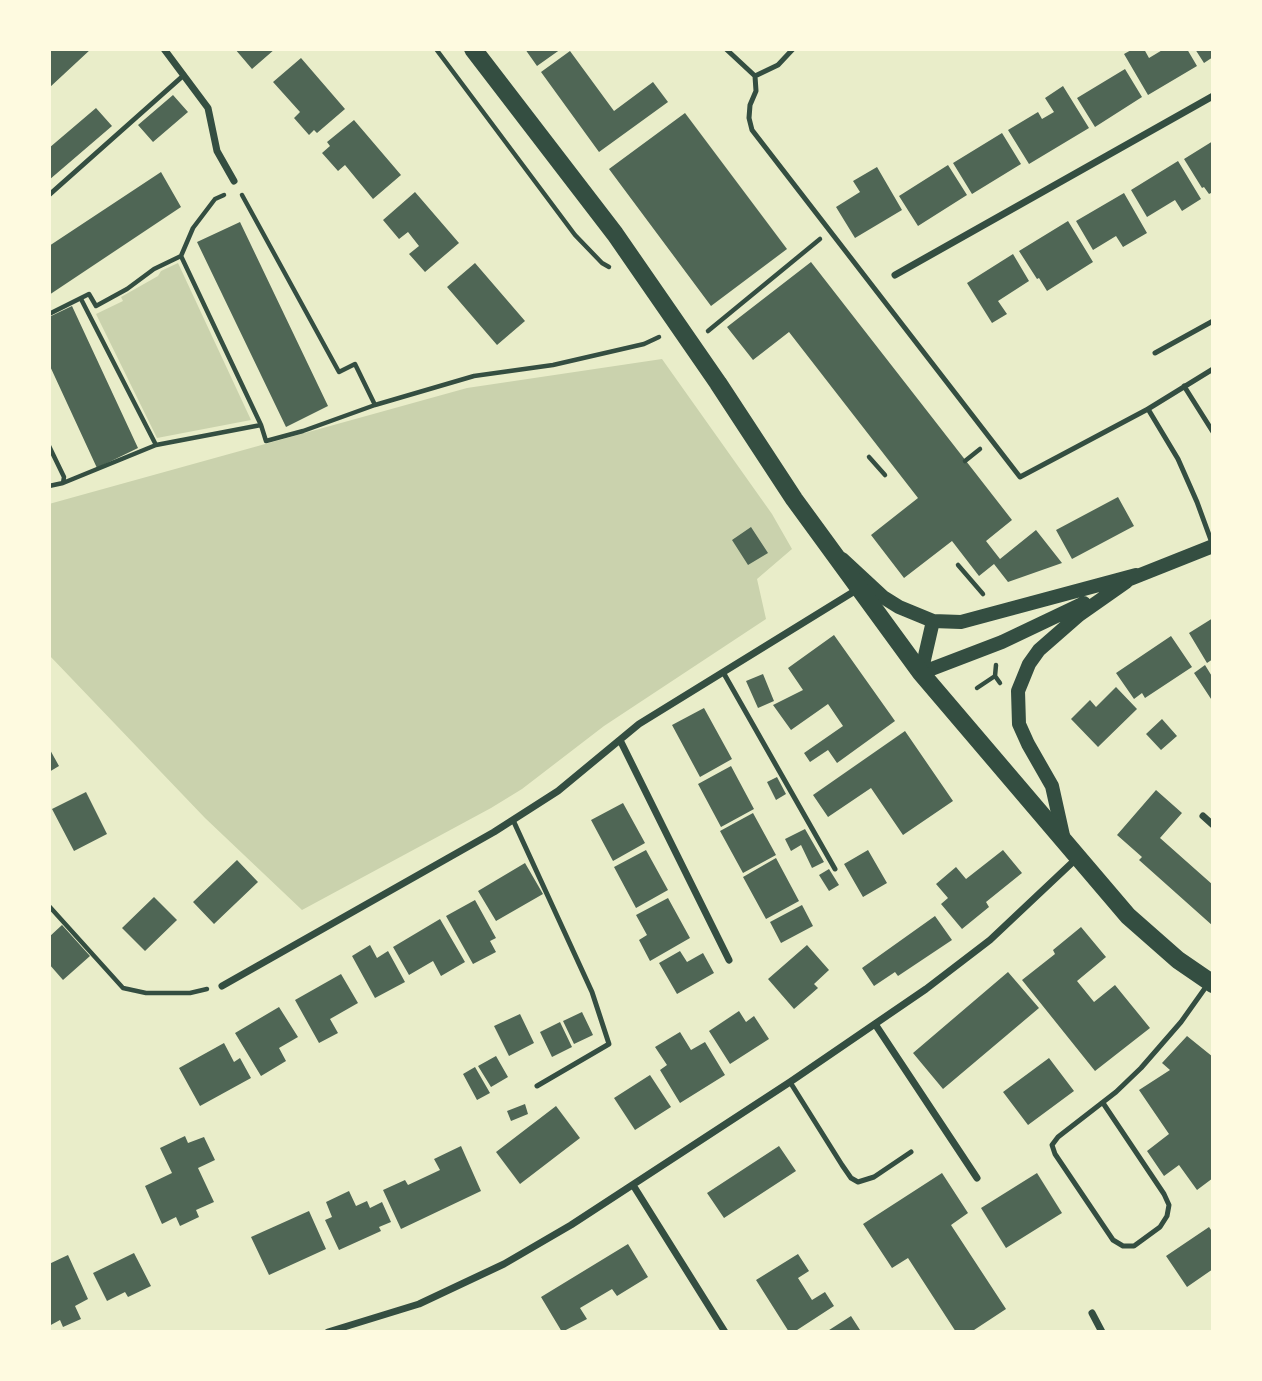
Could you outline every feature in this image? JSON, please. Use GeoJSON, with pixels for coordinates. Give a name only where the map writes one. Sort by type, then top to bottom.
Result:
{"type":"FeatureCollection","features":[{"type":"Feature","properties":{"kind":"main road"},"geometry":{"type":"LineString","coordinates":[[473,49],[586,193],[827,546],[922,673],[1128,916],[1178,960],[1211,983]]}},
{"type":"Feature","properties":{"kind":"main road"},"geometry":{"type":"LineString","coordinates":[[827,546],[883,597],[899,607],[933,621],[961,622],[1136,575],[1213,546]]}},
{"type":"Feature","properties":{"kind":"main road"},"geometry":{"type":"LineString","coordinates":[[922,673],[1002,642],[1081,605],[1136,575]]}},
{"type":"Feature","properties":{"kind":"main road"},"geometry":{"type":"LineString","coordinates":[[1064,841],[1052,786],[1019,724],[1019,687],[1029,664],[1057,632],[1136,575]]}},
{"type":"Feature","properties":{"kind":"main road"},"geometry":{"type":"LineString","coordinates":[[922,673],[933,621]]}},
{"type":"Feature","properties":{"kind":"street"},"geometry":{"type":"LineString","coordinates":[[164,49],[208,108],[218,151],[236,184]]}},
{"type":"Feature","properties":{"kind":"street"},"geometry":{"type":"LineString","coordinates":[[895,275],[1213,96]]}},
{"type":"Feature","properties":{"kind":"street"},"geometry":{"type":"LineString","coordinates":[[222,986],[513,820],[558,791],[639,724],[858,589]]}},
{"type":"Feature","properties":{"kind":"street"},"geometry":{"type":"LineString","coordinates":[[620,740],[729,960]]}},
{"type":"Feature","properties":{"kind":"street"},"geometry":{"type":"LineString","coordinates":[[1203,816],[1213,825]]}},
{"type":"Feature","properties":{"kind":"street"},"geometry":{"type":"LineString","coordinates":[[328,1332],[419,1304],[474,1279],[571,1225],[790,1082],[926,989],[990,940],[1078,857]]}},
{"type":"Feature","properties":{"kind":"street"},"geometry":{"type":"LineString","coordinates":[[875,1024],[977,1178]]}},
{"type":"Feature","properties":{"kind":"street"},"geometry":{"type":"LineString","coordinates":[[634,1185],[725,1332]]}},
{"type":"Feature","properties":{"kind":"street"},"geometry":{"type":"LineString","coordinates":[[1092,1313],[1102,1332]]}},
{"type":"Feature","properties":{"kind":"lane"},"geometry":{"type":"LineString","coordinates":[[726,49],[755,76],[756,91],[748,118],[752,130],[828,232],[1020,477],[1148,409],[1213,369]]}},
{"type":"Feature","properties":{"kind":"lane"},"geometry":{"type":"LineString","coordinates":[[755,76],[778,65],[793,49]]}},
{"type":"Feature","properties":{"kind":"lane"},"geometry":{"type":"LineString","coordinates":[[49,195],[184,75]]}},
{"type":"Feature","properties":{"kind":"lane"},"geometry":{"type":"LineString","coordinates":[[1155,353],[1213,321]]}},
{"type":"Feature","properties":{"kind":"lane"},"geometry":{"type":"LineString","coordinates":[[1184,386],[1213,432]]}},
{"type":"Feature","properties":{"kind":"lane"},"geometry":{"type":"LineString","coordinates":[[1148,409],[1178,459],[1213,546]]}},
{"type":"Feature","properties":{"kind":"lane"},"geometry":{"type":"LineString","coordinates":[[723,672],[835,869]]}},
{"type":"Feature","properties":{"kind":"lane"},"geometry":{"type":"LineString","coordinates":[[513,820],[592,992],[609,1044],[537,1086]]}},
{"type":"Feature","properties":{"kind":"lane"},"geometry":{"type":"LineString","coordinates":[[1103,1103],[1169,1205],[1167,1216],[1160,1227],[1134,1246],[1123,1246],[1114,1240],[1055,1154],[1052,1145],[1058,1137],[1103,1103],[1155,1052],[1211,983]]}},
{"type":"Feature","properties":{"kind":"lane"},"geometry":{"type":"LineString","coordinates":[[790,1082],[851,1178],[858,1182],[874,1177],[911,1153]]}},
{"type":"Feature","properties":{"kind":"path"},"geometry":{"type":"LineString","coordinates":[[436,49],[588,250],[615,271],[626,273],[640,270]]}},
{"type":"Feature","properties":{"kind":"path"},"geometry":{"type":"LineString","coordinates":[[49,314],[89,294],[96,306],[127,289],[154,269],[181,256],[193,228],[215,199],[236,184],[339,372],[355,364],[375,405]]}},
{"type":"Feature","properties":{"kind":"path"},"geometry":{"type":"LineString","coordinates":[[691,345],[828,232]]}},
{"type":"Feature","properties":{"kind":"path"},"geometry":{"type":"LineString","coordinates":[[181,256],[261,425],[266,441],[474,376],[553,365],[644,344],[679,327]]}},
{"type":"Feature","properties":{"kind":"path"},"geometry":{"type":"LineString","coordinates":[[80,299],[156,445]]}},
{"type":"Feature","properties":{"kind":"path"},"geometry":{"type":"LineString","coordinates":[[49,486],[156,445],[261,425]]}},
{"type":"Feature","properties":{"kind":"path"},"geometry":{"type":"LineString","coordinates":[[49,446],[64,477],[62,483]]}},
{"type":"Feature","properties":{"kind":"path"},"geometry":{"type":"LineString","coordinates":[[869,457],[885,475]]}},
{"type":"Feature","properties":{"kind":"path"},"geometry":{"type":"LineString","coordinates":[[958,565],[987,601]]}},
{"type":"Feature","properties":{"kind":"path"},"geometry":{"type":"LineString","coordinates":[[996,660],[995,676],[1001,685],[1006,685]]}},
{"type":"Feature","properties":{"kind":"path"},"geometry":{"type":"LineString","coordinates":[[976,688],[995,676]]}},
{"type":"Feature","properties":{"kind":"path"},"geometry":{"type":"LineString","coordinates":[[49,906],[123,988],[146,993],[179,993],[222,986]]}},
{"type":"Feature","properties":{"kind":"green space"},"geometry":{"type":"Polygon","coordinates":[[[178,263],[251,420],[157,438],[96,314],[123,301],[121,297],[178,263]]]}},
{"type":"Feature","properties":{"kind":"green space"},"geometry":{"type":"Polygon","coordinates":[[[662,359],[772,514],[792,549],[757,579],[766,619],[604,726],[522,789],[302,910],[205,818],[49,655],[49,504],[467,388],[662,359]]]}},
{"type":"Feature","properties":{"kind":"building"},"geometry":{"type":"Polygon","coordinates":[[[49,49],[91,49],[49,88],[49,49]]]}},
{"type":"Feature","properties":{"kind":"building"},"geometry":{"type":"Polygon","coordinates":[[[235,49],[275,49],[252,69],[235,49]]]}},
{"type":"Feature","properties":{"kind":"building"},"geometry":{"type":"Polygon","coordinates":[[[525,49],[561,49],[537,66],[525,49]]]}},
{"type":"Feature","properties":{"kind":"building"},"geometry":{"type":"Polygon","coordinates":[[[1133,49],[1144,49],[1149,58],[1164,49],[1187,49],[1197,66],[1148,95],[1124,54],[1133,49]]]}},
{"type":"Feature","properties":{"kind":"building"},"geometry":{"type":"Polygon","coordinates":[[[1195,49],[1213,49],[1213,57],[1204,63],[1195,49]]]}},
{"type":"Feature","properties":{"kind":"building"},"geometry":{"type":"Polygon","coordinates":[[[570,51],[614,111],[653,82],[668,102],[599,152],[541,72],[570,51]]]}},
{"type":"Feature","properties":{"kind":"building"},"geometry":{"type":"Polygon","coordinates":[[[301,58],[345,109],[317,133],[314,130],[309,135],[294,118],[300,112],[273,82],[301,58]]]}},
{"type":"Feature","properties":{"kind":"building"},"geometry":{"type":"Polygon","coordinates":[[[1125,69],[1142,97],[1095,127],[1077,98],[1125,69]]]}},
{"type":"Feature","properties":{"kind":"building"},"geometry":{"type":"Polygon","coordinates":[[[1063,86],[1089,128],[1029,164],[1008,130],[1038,112],[1042,119],[1054,112],[1045,98],[1063,86]]]}},
{"type":"Feature","properties":{"kind":"building"},"geometry":{"type":"Polygon","coordinates":[[[173,95],[188,112],[153,142],[138,125],[173,95]]]}},
{"type":"Feature","properties":{"kind":"building"},"geometry":{"type":"Polygon","coordinates":[[[96,108],[112,126],[49,180],[49,148],[96,108]]]}},
{"type":"Feature","properties":{"kind":"building"},"geometry":{"type":"Polygon","coordinates":[[[685,113],[787,249],[711,306],[609,169],[685,113]]]}},
{"type":"Feature","properties":{"kind":"building"},"geometry":{"type":"Polygon","coordinates":[[[354,120],[401,175],[373,199],[345,165],[338,171],[322,153],[330,146],[327,142],[354,120]]]}},
{"type":"Feature","properties":{"kind":"building"},"geometry":{"type":"Polygon","coordinates":[[[1002,133],[1021,164],[972,194],[953,163],[1002,133]]]}},
{"type":"Feature","properties":{"kind":"building"},"geometry":{"type":"Polygon","coordinates":[[[1213,141],[1213,192],[1209,194],[1202,188],[1184,159],[1213,141]]]}},
{"type":"Feature","properties":{"kind":"building"},"geometry":{"type":"Polygon","coordinates":[[[1178,161],[1201,199],[1182,211],[1175,200],[1147,217],[1131,190],[1178,161]]]}},
{"type":"Feature","properties":{"kind":"building"},"geometry":{"type":"Polygon","coordinates":[[[948,165],[967,195],[918,226],[899,196],[948,165]]]}},
{"type":"Feature","properties":{"kind":"building"},"geometry":{"type":"Polygon","coordinates":[[[877,167],[902,210],[855,238],[836,207],[860,192],[853,181],[877,167]]]}},
{"type":"Feature","properties":{"kind":"building"},"geometry":{"type":"Polygon","coordinates":[[[161,172],[181,207],[49,295],[49,246],[161,172]]]}},
{"type":"Feature","properties":{"kind":"building"},"geometry":{"type":"Polygon","coordinates":[[[415,192],[459,243],[425,272],[409,254],[419,246],[408,232],[399,239],[383,220],[415,192]]]}},
{"type":"Feature","properties":{"kind":"building"},"geometry":{"type":"Polygon","coordinates":[[[1124,193],[1147,233],[1123,247],[1116,236],[1093,250],[1076,221],[1124,193]]]}},
{"type":"Feature","properties":{"kind":"building"},"geometry":{"type":"Polygon","coordinates":[[[1068,221],[1093,262],[1047,291],[1019,251],[1068,221]]]}},
{"type":"Feature","properties":{"kind":"building"},"geometry":{"type":"Polygon","coordinates":[[[240,222],[328,406],[286,427],[197,242],[240,222]]]}},
{"type":"Feature","properties":{"kind":"building"},"geometry":{"type":"Polygon","coordinates":[[[1013,254],[1029,281],[998,301],[1007,314],[992,323],[967,283],[1013,254]]]}},
{"type":"Feature","properties":{"kind":"building"},"geometry":{"type":"Polygon","coordinates":[[[811,262],[1012,520],[986,541],[1000,559],[1036,530],[1062,563],[1008,582],[994,564],[979,576],[952,541],[904,578],[871,535],[918,498],[789,332],[753,360],[727,327],[811,262]]]}},
{"type":"Feature","properties":{"kind":"building"},"geometry":{"type":"Polygon","coordinates":[[[475,263],[525,321],[497,345],[447,287],[475,263]]]}},
{"type":"Feature","properties":{"kind":"building"},"geometry":{"type":"Polygon","coordinates":[[[72,306],[138,448],[97,468],[49,364],[49,317],[72,306]]]}},
{"type":"Feature","properties":{"kind":"building"},"geometry":{"type":"Polygon","coordinates":[[[1118,497],[1134,526],[1072,559],[1056,530],[1118,497]]]}},
{"type":"Feature","properties":{"kind":"building"},"geometry":{"type":"Polygon","coordinates":[[[751,527],[768,553],[748,565],[732,540],[751,527]]]}},
{"type":"Feature","properties":{"kind":"building"},"geometry":{"type":"Polygon","coordinates":[[[1213,618],[1213,659],[1207,663],[1189,633],[1213,618]]]}},
{"type":"Feature","properties":{"kind":"building"},"geometry":{"type":"Polygon","coordinates":[[[834,635],[895,721],[837,763],[828,750],[810,762],[804,753],[843,726],[828,704],[791,730],[773,705],[803,690],[788,668],[834,635]]]}},
{"type":"Feature","properties":{"kind":"building"},"geometry":{"type":"Polygon","coordinates":[[[1171,636],[1192,667],[1145,698],[1142,693],[1134,699],[1116,673],[1171,636]]]}},
{"type":"Feature","properties":{"kind":"building"},"geometry":{"type":"Polygon","coordinates":[[[1205,665],[1213,678],[1213,702],[1194,673],[1205,665]]]}},
{"type":"Feature","properties":{"kind":"building"},"geometry":{"type":"Polygon","coordinates":[[[763,674],[774,701],[758,708],[746,681],[763,674]]]}},
{"type":"Feature","properties":{"kind":"building"},"geometry":{"type":"Polygon","coordinates":[[[1116,687],[1137,709],[1098,747],[1071,719],[1090,700],[1096,707],[1116,687]]]}},
{"type":"Feature","properties":{"kind":"building"},"geometry":{"type":"Polygon","coordinates":[[[704,708],[732,759],[700,777],[672,725],[704,708]]]}},
{"type":"Feature","properties":{"kind":"building"},"geometry":{"type":"Polygon","coordinates":[[[1162,719],[1177,736],[1161,750],[1146,734],[1162,719]]]}},
{"type":"Feature","properties":{"kind":"building"},"geometry":{"type":"Polygon","coordinates":[[[905,731],[953,801],[903,835],[871,788],[828,817],[813,795],[905,731]]]}},
{"type":"Feature","properties":{"kind":"building"},"geometry":{"type":"Polygon","coordinates":[[[49,748],[59,766],[49,772],[49,748]]]}},
{"type":"Feature","properties":{"kind":"building"},"geometry":{"type":"Polygon","coordinates":[[[731,766],[754,809],[721,827],[698,784],[731,766]]]}},
{"type":"Feature","properties":{"kind":"building"},"geometry":{"type":"Polygon","coordinates":[[[777,777],[786,794],[776,800],[767,782],[777,777]]]}},
{"type":"Feature","properties":{"kind":"building"},"geometry":{"type":"Polygon","coordinates":[[[1156,790],[1182,813],[1160,838],[1213,885],[1213,926],[1139,860],[1142,857],[1117,835],[1156,790]]]}},
{"type":"Feature","properties":{"kind":"building"},"geometry":{"type":"Polygon","coordinates":[[[86,792],[107,834],[74,851],[52,809],[86,792]]]}},
{"type":"Feature","properties":{"kind":"building"},"geometry":{"type":"Polygon","coordinates":[[[623,803],[645,843],[613,861],[591,820],[623,803]]]}},
{"type":"Feature","properties":{"kind":"building"},"geometry":{"type":"Polygon","coordinates":[[[753,813],[776,855],[743,873],[720,831],[753,813]]]}},
{"type":"Feature","properties":{"kind":"building"},"geometry":{"type":"Polygon","coordinates":[[[805,829],[824,862],[812,868],[801,845],[791,851],[785,839],[805,829]]]}},
{"type":"Feature","properties":{"kind":"building"},"geometry":{"type":"Polygon","coordinates":[[[646,850],[668,890],[636,908],[614,867],[646,850]]]}},
{"type":"Feature","properties":{"kind":"building"},"geometry":{"type":"Polygon","coordinates":[[[868,850],[887,883],[863,897],[844,864],[868,850]]]}},
{"type":"Feature","properties":{"kind":"building"},"geometry":{"type":"Polygon","coordinates":[[[1003,850],[1022,873],[986,902],[989,907],[962,929],[941,904],[948,898],[936,884],[956,867],[966,879],[1003,850]]]}},
{"type":"Feature","properties":{"kind":"building"},"geometry":{"type":"Polygon","coordinates":[[[776,858],[799,901],[766,919],[743,877],[776,858]]]}},
{"type":"Feature","properties":{"kind":"building"},"geometry":{"type":"Polygon","coordinates":[[[237,860],[258,882],[214,924],[193,902],[237,860]]]}},
{"type":"Feature","properties":{"kind":"building"},"geometry":{"type":"Polygon","coordinates":[[[525,863],[543,894],[496,921],[478,891],[525,863]]]}},
{"type":"Feature","properties":{"kind":"building"},"geometry":{"type":"Polygon","coordinates":[[[829,869],[839,885],[829,891],[819,875],[829,869]]]}},
{"type":"Feature","properties":{"kind":"building"},"geometry":{"type":"Polygon","coordinates":[[[154,897],[177,920],[145,951],[122,928],[154,897]]]}},
{"type":"Feature","properties":{"kind":"building"},"geometry":{"type":"Polygon","coordinates":[[[668,898],[690,938],[650,961],[639,940],[647,935],[636,915],[668,898]]]}},
{"type":"Feature","properties":{"kind":"building"},"geometry":{"type":"Polygon","coordinates":[[[475,900],[496,938],[490,941],[496,952],[473,964],[446,916],[475,900]]]}},
{"type":"Feature","properties":{"kind":"building"},"geometry":{"type":"Polygon","coordinates":[[[802,905],[813,926],[781,943],[770,922],[802,905]]]}},
{"type":"Feature","properties":{"kind":"building"},"geometry":{"type":"Polygon","coordinates":[[[935,916],[952,940],[898,976],[895,972],[874,986],[862,968],[935,916]]]}},
{"type":"Feature","properties":{"kind":"building"},"geometry":{"type":"Polygon","coordinates":[[[440,919],[465,962],[441,976],[433,961],[409,975],[393,947],[440,919]]]}},
{"type":"Feature","properties":{"kind":"building"},"geometry":{"type":"Polygon","coordinates":[[[62,925],[90,956],[63,980],[49,964],[49,937],[62,925]]]}},
{"type":"Feature","properties":{"kind":"building"},"geometry":{"type":"Polygon","coordinates":[[[1081,927],[1106,957],[1077,981],[1094,1002],[1115,985],[1150,1028],[1095,1071],[1022,980],[1055,954],[1053,950],[1081,927]]]}},
{"type":"Feature","properties":{"kind":"building"},"geometry":{"type":"Polygon","coordinates":[[[370,945],[377,958],[388,951],[405,982],[375,998],[352,956],[370,945]]]}},
{"type":"Feature","properties":{"kind":"building"},"geometry":{"type":"Polygon","coordinates":[[[807,945],[829,970],[814,984],[818,988],[794,1009],[768,979],[807,945]]]}},
{"type":"Feature","properties":{"kind":"building"},"geometry":{"type":"Polygon","coordinates":[[[680,951],[687,962],[703,953],[714,973],[677,994],[659,963],[680,951]]]}},
{"type":"Feature","properties":{"kind":"building"},"geometry":{"type":"Polygon","coordinates":[[[1008,972],[1039,1008],[943,1089],[913,1053],[1008,972]]]}},
{"type":"Feature","properties":{"kind":"building"},"geometry":{"type":"Polygon","coordinates":[[[341,974],[358,1003],[330,1019],[338,1033],[319,1043],[295,1000],[341,974]]]}},
{"type":"Feature","properties":{"kind":"building"},"geometry":{"type":"Polygon","coordinates":[[[279,1007],[298,1037],[279,1048],[286,1061],[261,1076],[235,1033],[279,1007]]]}},
{"type":"Feature","properties":{"kind":"building"},"geometry":{"type":"Polygon","coordinates":[[[739,1011],[746,1022],[754,1016],[769,1039],[730,1064],[709,1031],[739,1011]]]}},
{"type":"Feature","properties":{"kind":"building"},"geometry":{"type":"Polygon","coordinates":[[[582,1012],[593,1035],[574,1044],[563,1021],[582,1012]]]}},
{"type":"Feature","properties":{"kind":"building"},"geometry":{"type":"Polygon","coordinates":[[[520,1014],[534,1043],[509,1056],[494,1026],[520,1014]]]}},
{"type":"Feature","properties":{"kind":"building"},"geometry":{"type":"Polygon","coordinates":[[[560,1022],[572,1047],[552,1057],[540,1032],[560,1022]]]}},
{"type":"Feature","properties":{"kind":"building"},"geometry":{"type":"Polygon","coordinates":[[[680,1032],[691,1050],[705,1042],[725,1075],[680,1103],[660,1070],[667,1065],[655,1047],[680,1032]]]}},
{"type":"Feature","properties":{"kind":"building"},"geometry":{"type":"Polygon","coordinates":[[[1187,1036],[1213,1057],[1213,1178],[1197,1190],[1179,1165],[1164,1176],[1147,1151],[1169,1134],[1139,1090],[1170,1070],[1162,1063],[1187,1036]]]}},
{"type":"Feature","properties":{"kind":"building"},"geometry":{"type":"Polygon","coordinates":[[[224,1043],[234,1062],[240,1058],[251,1078],[200,1106],[179,1068],[224,1043]]]}},
{"type":"Feature","properties":{"kind":"building"},"geometry":{"type":"Polygon","coordinates":[[[496,1056],[508,1077],[491,1087],[478,1066],[496,1056]]]}},
{"type":"Feature","properties":{"kind":"building"},"geometry":{"type":"Polygon","coordinates":[[[1049,1058],[1074,1091],[1028,1125],[1003,1092],[1049,1058]]]}},
{"type":"Feature","properties":{"kind":"building"},"geometry":{"type":"Polygon","coordinates":[[[475,1067],[490,1093],[477,1100],[463,1074],[475,1067]]]}},
{"type":"Feature","properties":{"kind":"building"},"geometry":{"type":"Polygon","coordinates":[[[650,1075],[671,1107],[635,1130],[614,1098],[650,1075]]]}},
{"type":"Feature","properties":{"kind":"building"},"geometry":{"type":"Polygon","coordinates":[[[525,1104],[528,1114],[511,1121],[507,1111],[525,1104]]]}},
{"type":"Feature","properties":{"kind":"building"},"geometry":{"type":"Polygon","coordinates":[[[556,1106],[580,1138],[520,1184],[496,1152],[556,1106]]]}},
{"type":"Feature","properties":{"kind":"building"},"geometry":{"type":"Polygon","coordinates":[[[185,1136],[188,1143],[204,1137],[215,1160],[198,1168],[214,1202],[196,1210],[199,1217],[180,1226],[176,1217],[162,1224],[145,1186],[172,1173],[160,1148],[185,1136]]]}},
{"type":"Feature","properties":{"kind":"building"},"geometry":{"type":"Polygon","coordinates":[[[461,1146],[481,1191],[401,1229],[383,1190],[405,1180],[408,1185],[440,1170],[434,1159],[461,1146]]]}},
{"type":"Feature","properties":{"kind":"building"},"geometry":{"type":"Polygon","coordinates":[[[779,1146],[796,1171],[724,1218],[707,1193],[779,1146]]]}},
{"type":"Feature","properties":{"kind":"building"},"geometry":{"type":"Polygon","coordinates":[[[942,1173],[968,1213],[951,1225],[1006,1309],[971,1332],[956,1332],[908,1258],[892,1268],[863,1224],[942,1173]]]}},
{"type":"Feature","properties":{"kind":"building"},"geometry":{"type":"Polygon","coordinates":[[[1037,1173],[1062,1213],[1006,1248],[981,1208],[1037,1173]]]}},
{"type":"Feature","properties":{"kind":"building"},"geometry":{"type":"Polygon","coordinates":[[[349,1191],[356,1206],[367,1201],[370,1208],[382,1202],[391,1222],[379,1227],[381,1231],[339,1250],[325,1220],[332,1217],[326,1202],[349,1191]]]}},
{"type":"Feature","properties":{"kind":"building"},"geometry":{"type":"Polygon","coordinates":[[[309,1211],[326,1249],[269,1275],[251,1237],[309,1211]]]}},
{"type":"Feature","properties":{"kind":"building"},"geometry":{"type":"Polygon","coordinates":[[[1209,1227],[1213,1233],[1213,1269],[1187,1287],[1166,1256],[1209,1227]]]}},
{"type":"Feature","properties":{"kind":"building"},"geometry":{"type":"Polygon","coordinates":[[[628,1244],[648,1277],[617,1296],[612,1289],[580,1308],[587,1319],[562,1332],[541,1297],[628,1244]]]}},
{"type":"Feature","properties":{"kind":"building"},"geometry":{"type":"Polygon","coordinates":[[[134,1253],[151,1286],[128,1297],[125,1292],[107,1301],[93,1273],[134,1253]]]}},
{"type":"Feature","properties":{"kind":"building"},"geometry":{"type":"Polygon","coordinates":[[[798,1254],[809,1271],[798,1278],[812,1300],[825,1292],[834,1306],[794,1332],[789,1332],[756,1280],[798,1254]]]}},
{"type":"Feature","properties":{"kind":"building"},"geometry":{"type":"Polygon","coordinates":[[[68,1255],[88,1299],[75,1306],[81,1319],[63,1327],[60,1320],[49,1326],[49,1264],[68,1255]]]}},
{"type":"Feature","properties":{"kind":"building"},"geometry":{"type":"Polygon","coordinates":[[[851,1316],[860,1330],[826,1332],[851,1316]]]}}]}
